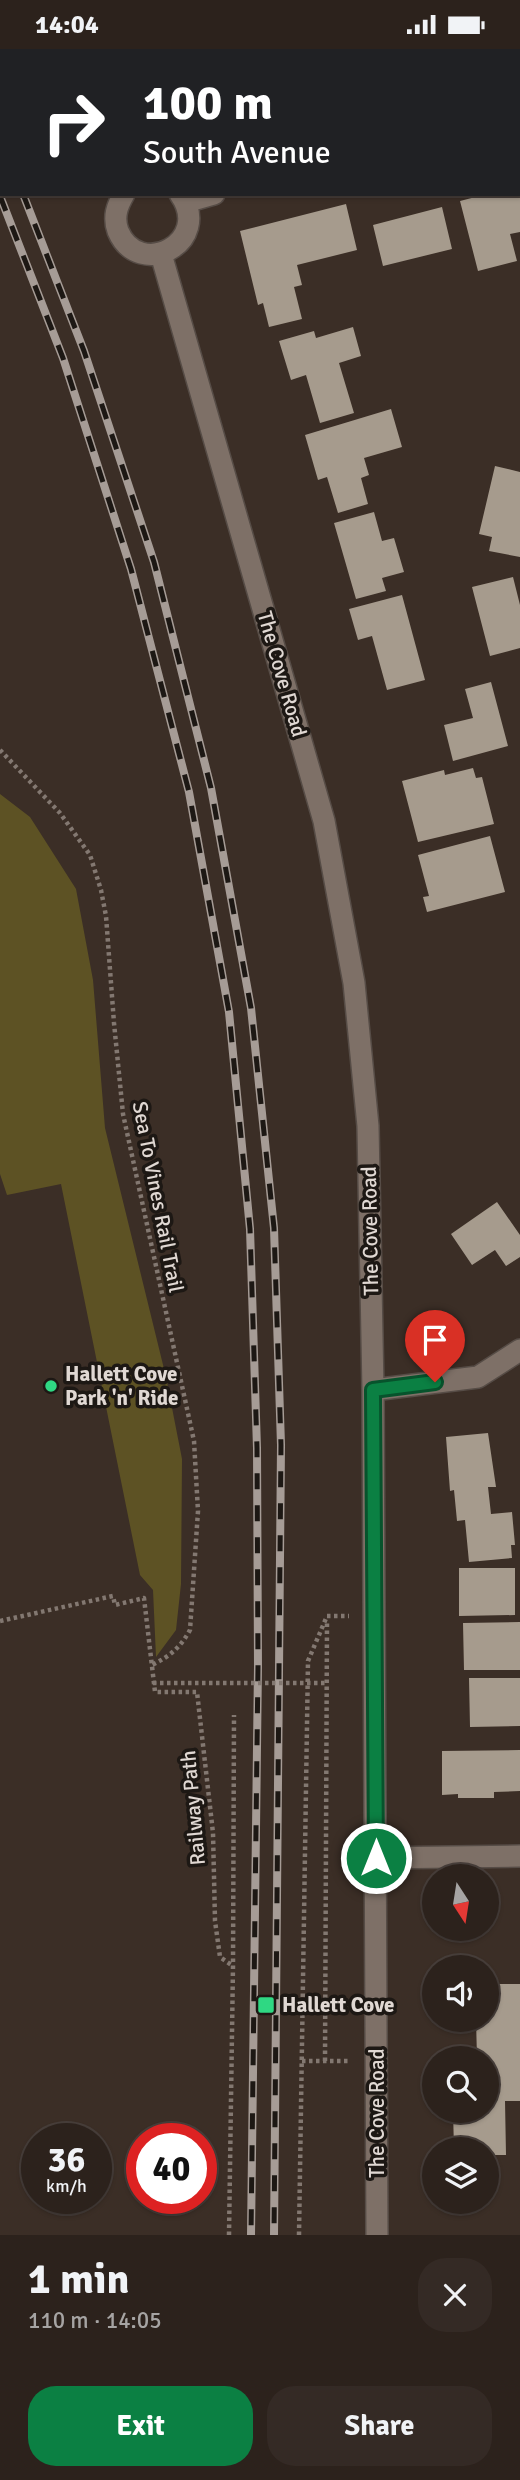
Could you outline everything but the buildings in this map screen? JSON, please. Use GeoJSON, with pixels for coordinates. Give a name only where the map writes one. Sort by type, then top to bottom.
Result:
{"type":"FeatureCollection","features":[{"type":"Feature","properties":{"kind":"street"},"geometry":{"type":"LineString","coordinates":[[123,196],[115,214],[116,226],[128,246],[149,254],[161,254],[179,243],[185,234],[189,212],[183,198]]}},
{"type":"Feature","properties":{"kind":"street","name":"The Cove Road"},"geometry":{"type":"LineString","coordinates":[[161,254],[324,821],[354,983],[368,1125],[373,1390],[377,2235]]}},
{"type":"Feature","properties":{"kind":"street"},"geometry":{"type":"LineString","coordinates":[[373,1390],[478,1377],[520,1350]]}},
{"type":"Feature","properties":{"kind":"street"},"geometry":{"type":"LineString","coordinates":[[376,1858],[520,1856]]}},
{"type":"Feature","properties":{"kind":"path","name":"Sea To Vines Rail Trail"},"geometry":{"type":"LineString","coordinates":[[0,750],[67,824],[90,855],[101,890],[106,916],[123,1114],[194,1441],[198,1511],[190,1630],[170,1656],[152,1665]]}},
{"type":"Feature","properties":{"kind":"path"},"geometry":{"type":"LineString","coordinates":[[0,1621],[113,1596],[115,1605],[144,1598],[153,1682],[327,1683]]}},
{"type":"Feature","properties":{"kind":"path"},"geometry":{"type":"LineString","coordinates":[[299,2235],[308,1661],[327,1616],[325,2061]]}},
{"type":"Feature","properties":{"kind":"path","name":"Railway Path"},"geometry":{"type":"LineString","coordinates":[[153,1682],[155,1692],[197,1692],[213,1833],[218,1945],[220,1957],[233,1966]]}},
{"type":"Feature","properties":{"kind":"path"},"geometry":{"type":"LineString","coordinates":[[229,2235],[234,1715]]}},
{"type":"Feature","properties":{"kind":"path"},"geometry":{"type":"LineString","coordinates":[[302,2061],[348,2061]]}},
{"type":"Feature","properties":{"kind":"shaded area"},"geometry":{"type":"Polygon","coordinates":[[[0,794],[30,817],[76,889],[93,980],[105,1128],[166,1377],[182,1459],[181,1584],[176,1630],[156,1657],[153,1590],[140,1575],[61,1184],[7,1195],[0,1174],[0,794]]]}},
{"type":"Feature","properties":{"kind":"railway"},"geometry":{"type":"LineString","coordinates":[[0,196],[63,358],[131,569],[189,792],[229,1012],[250,1229],[257,1448],[258,1666],[251,2235]]}},
{"type":"Feature","properties":{"kind":"railway"},"geometry":{"type":"LineString","coordinates":[[24,196],[84,351],[154,562],[211,788],[251,1008],[274,1228],[281,1445],[274,2235]]}},
{"type":"Feature","properties":{"kind":"place","name":"Hallett Cove Park 'n' Ride"},"geometry":{"type":"Point","coordinates":[51,1386]}},
{"type":"Feature","properties":{"kind":"place","name":"Hallett Cove"},"geometry":{"type":"Point","coordinates":[266,2005]}},
{"type":"Feature","properties":{"kind":"route"},"geometry":{"type":"LineString","coordinates":[[376,1858],[373,1390],[435,1382]]}}]}
